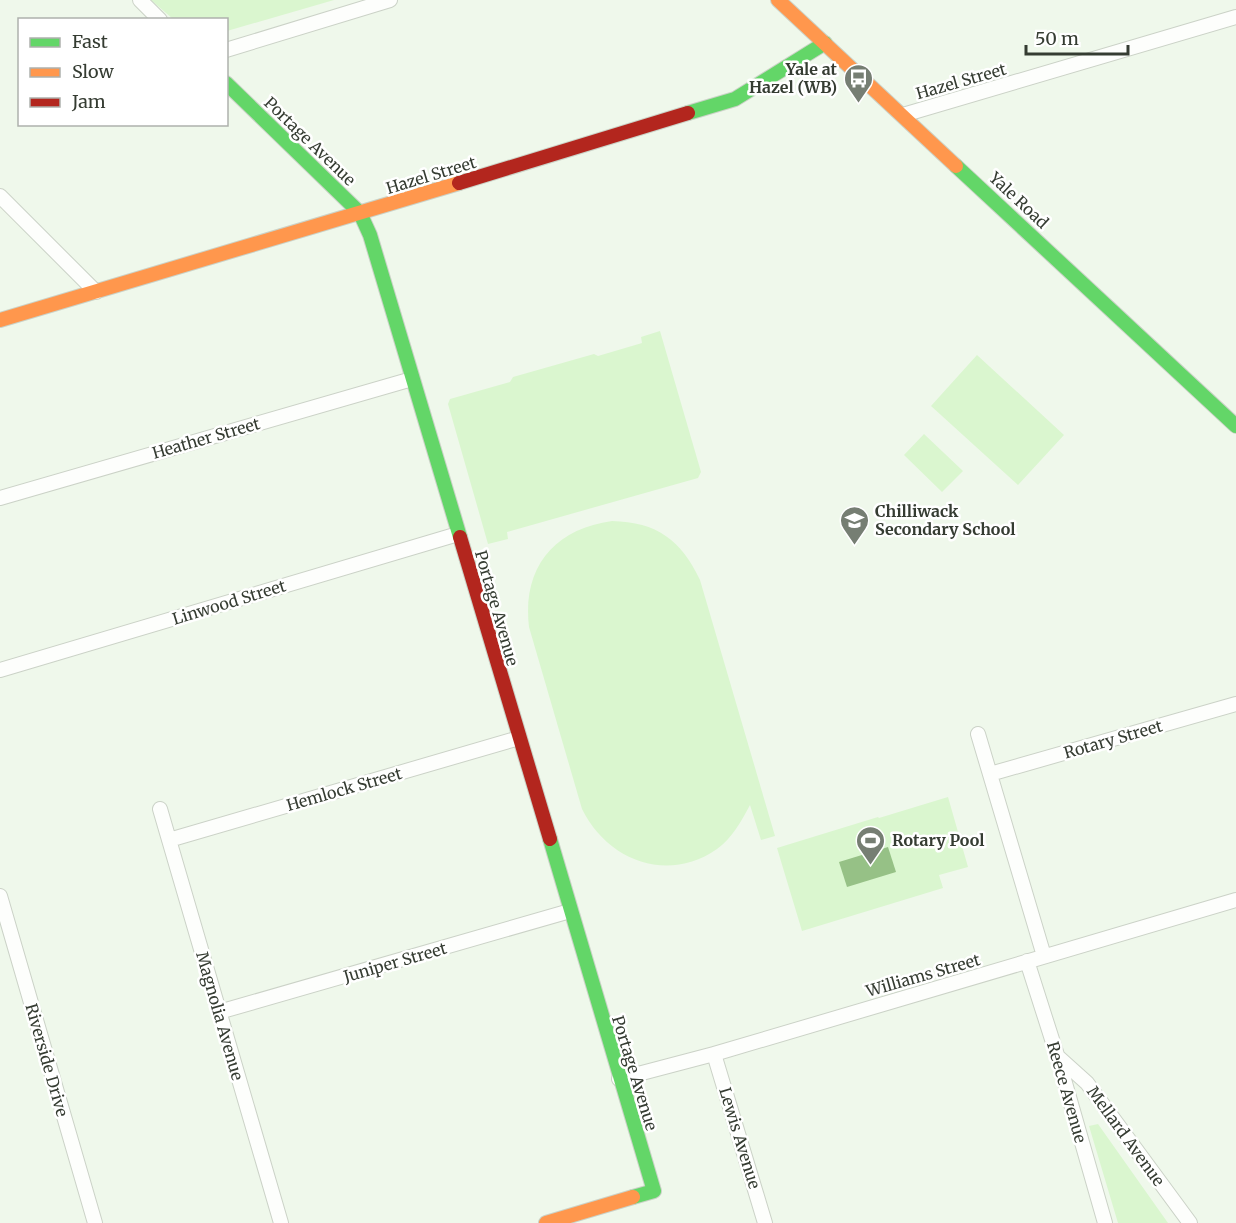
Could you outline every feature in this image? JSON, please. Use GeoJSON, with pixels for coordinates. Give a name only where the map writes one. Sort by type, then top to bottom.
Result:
{"type":"FeatureCollection","features":[{"type":"Feature","properties":{"kind":"street"},"geometry":{"type":"LineString","coordinates":[[140,0],[158,18]]}},
{"type":"Feature","properties":{"kind":"street"},"geometry":{"type":"LineString","coordinates":[[228,49],[390,0]]}},
{"type":"Feature","properties":{"kind":"street","name":"Yale Road"},"geometry":{"type":"LineString","coordinates":[[778,0],[1236,426]]}},
{"type":"Feature","properties":{"kind":"street","name":"Hazel Street"},"geometry":{"type":"LineString","coordinates":[[903,115],[1236,17]]}},
{"type":"Feature","properties":{"kind":"street","name":"Hazel Street"},"geometry":{"type":"LineString","coordinates":[[0,320],[735,99],[825,43]]}},
{"type":"Feature","properties":{"kind":"street","name":"Portage Avenue"},"geometry":{"type":"LineString","coordinates":[[228,84],[360,213],[370,236],[654,1191],[546,1223]]}},
{"type":"Feature","properties":{"kind":"street"},"geometry":{"type":"LineString","coordinates":[[0,196],[96,292]]}},
{"type":"Feature","properties":{"kind":"street","name":"Heather Street"},"geometry":{"type":"LineString","coordinates":[[0,498],[412,379]]}},
{"type":"Feature","properties":{"kind":"street","name":"Linwood Street"},"geometry":{"type":"LineString","coordinates":[[0,670],[458,534]]}},
{"type":"Feature","properties":{"kind":"street","name":"Rotary Street"},"geometry":{"type":"LineString","coordinates":[[990,774],[1236,704]]}},
{"type":"Feature","properties":{"kind":"street"},"geometry":{"type":"LineString","coordinates":[[978,734],[1044,956]]}},
{"type":"Feature","properties":{"kind":"street","name":"Hemlock Street"},"geometry":{"type":"LineString","coordinates":[[169,840],[519,738]]}},
{"type":"Feature","properties":{"kind":"street","name":"Magnolia Avenue"},"geometry":{"type":"LineString","coordinates":[[160,809],[281,1223]]}},
{"type":"Feature","properties":{"kind":"street","name":"Riverside Drive"},"geometry":{"type":"LineString","coordinates":[[0,896],[95,1223]]}},
{"type":"Feature","properties":{"kind":"street","name":"Williams Street"},"geometry":{"type":"LineString","coordinates":[[620,1078],[714,1054],[1236,900]]}},
{"type":"Feature","properties":{"kind":"street","name":"Juniper Street"},"geometry":{"type":"LineString","coordinates":[[219,1012],[570,911]]}},
{"type":"Feature","properties":{"kind":"street","name":"Reece Avenue"},"geometry":{"type":"LineString","coordinates":[[1027,961],[1057,1055],[1105,1223]]}},
{"type":"Feature","properties":{"kind":"street","name":"Lewis Avenue"},"geometry":{"type":"LineString","coordinates":[[714,1054],[765,1223]]}},
{"type":"Feature","properties":{"kind":"street","name":"Mellard Avenue"},"geometry":{"type":"LineString","coordinates":[[1057,1055],[1087,1083],[1190,1223]]}},
{"type":"Feature","properties":{"kind":"shaded area"},"geometry":{"type":"Polygon","coordinates":[[[151,0],[334,0],[228,31],[228,18],[172,18],[151,0]]]}},
{"type":"Feature","properties":{"kind":"shaded area"},"geometry":{"type":"Polygon","coordinates":[[[660,331],[701,472],[698,478],[507,532],[508,539],[488,544],[448,404],[450,399],[510,382],[513,377],[642,343],[641,337],[660,331]]]}},
{"type":"Feature","properties":{"kind":"shaded area"},"geometry":{"type":"Polygon","coordinates":[[[977,355],[1064,435],[1018,485],[931,406],[977,355]]]}},
{"type":"Feature","properties":{"kind":"shaded area"},"geometry":{"type":"Polygon","coordinates":[[[924,434],[963,471],[942,492],[904,455],[924,434]]]}},
{"type":"Feature","properties":{"kind":"shaded area"},"geometry":{"type":"Polygon","coordinates":[[[612,521],[642,525],[666,536],[685,554],[693,566],[700,580],[775,836],[761,840],[750,805],[732,835],[717,849],[698,859],[678,865],[659,865],[640,861],[607,842],[593,827],[582,809],[529,627],[528,606],[537,570],[546,555],[558,542],[591,525],[612,521]]]}},
{"type":"Feature","properties":{"kind":"shaded area"},"geometry":{"type":"Polygon","coordinates":[[[948,797],[968,867],[939,875],[943,888],[802,931],[777,848],[948,797]]]}},
{"type":"Feature","properties":{"kind":"shaded area"},"geometry":{"type":"Polygon","coordinates":[[[888,847],[896,872],[847,887],[839,862],[888,847]]]}},
{"type":"Feature","properties":{"kind":"shaded area"},"geometry":{"type":"Polygon","coordinates":[[[1098,1124],[1168,1223],[1118,1223],[1089,1126],[1098,1124]]]}},
{"type":"Feature","properties":{"kind":"traffic: fast"},"geometry":{"type":"LineString","coordinates":[[688,113],[735,99],[825,43]]}},
{"type":"Feature","properties":{"kind":"traffic: fast"},"geometry":{"type":"LineString","coordinates":[[228,85],[360,213],[370,235],[460,537]]}},
{"type":"Feature","properties":{"kind":"traffic: fast"},"geometry":{"type":"LineString","coordinates":[[956,166],[1236,426]]}},
{"type":"Feature","properties":{"kind":"traffic: fast"},"geometry":{"type":"LineString","coordinates":[[550,839],[654,1191],[633,1197]]}},
{"type":"Feature","properties":{"kind":"traffic: slow"},"geometry":{"type":"LineString","coordinates":[[778,0],[956,166]]}},
{"type":"Feature","properties":{"kind":"traffic: slow"},"geometry":{"type":"LineString","coordinates":[[0,320],[459,183]]}},
{"type":"Feature","properties":{"kind":"traffic: slow"},"geometry":{"type":"LineString","coordinates":[[546,1223],[633,1197]]}},
{"type":"Feature","properties":{"kind":"traffic: jam"},"geometry":{"type":"LineString","coordinates":[[459,183],[688,113]]}},
{"type":"Feature","properties":{"kind":"traffic: jam"},"geometry":{"type":"LineString","coordinates":[[460,537],[550,839]]}},
{"type":"Feature","properties":{"kind":"place","name":"Yale at Hazel (WB)"},"geometry":{"type":"Point","coordinates":[858,104]}},
{"type":"Feature","properties":{"kind":"place","name":"Chilliwack Secondary School"},"geometry":{"type":"Point","coordinates":[854,546]}},
{"type":"Feature","properties":{"kind":"place","name":"Rotary Pool"},"geometry":{"type":"Point","coordinates":[871,866]}}]}
